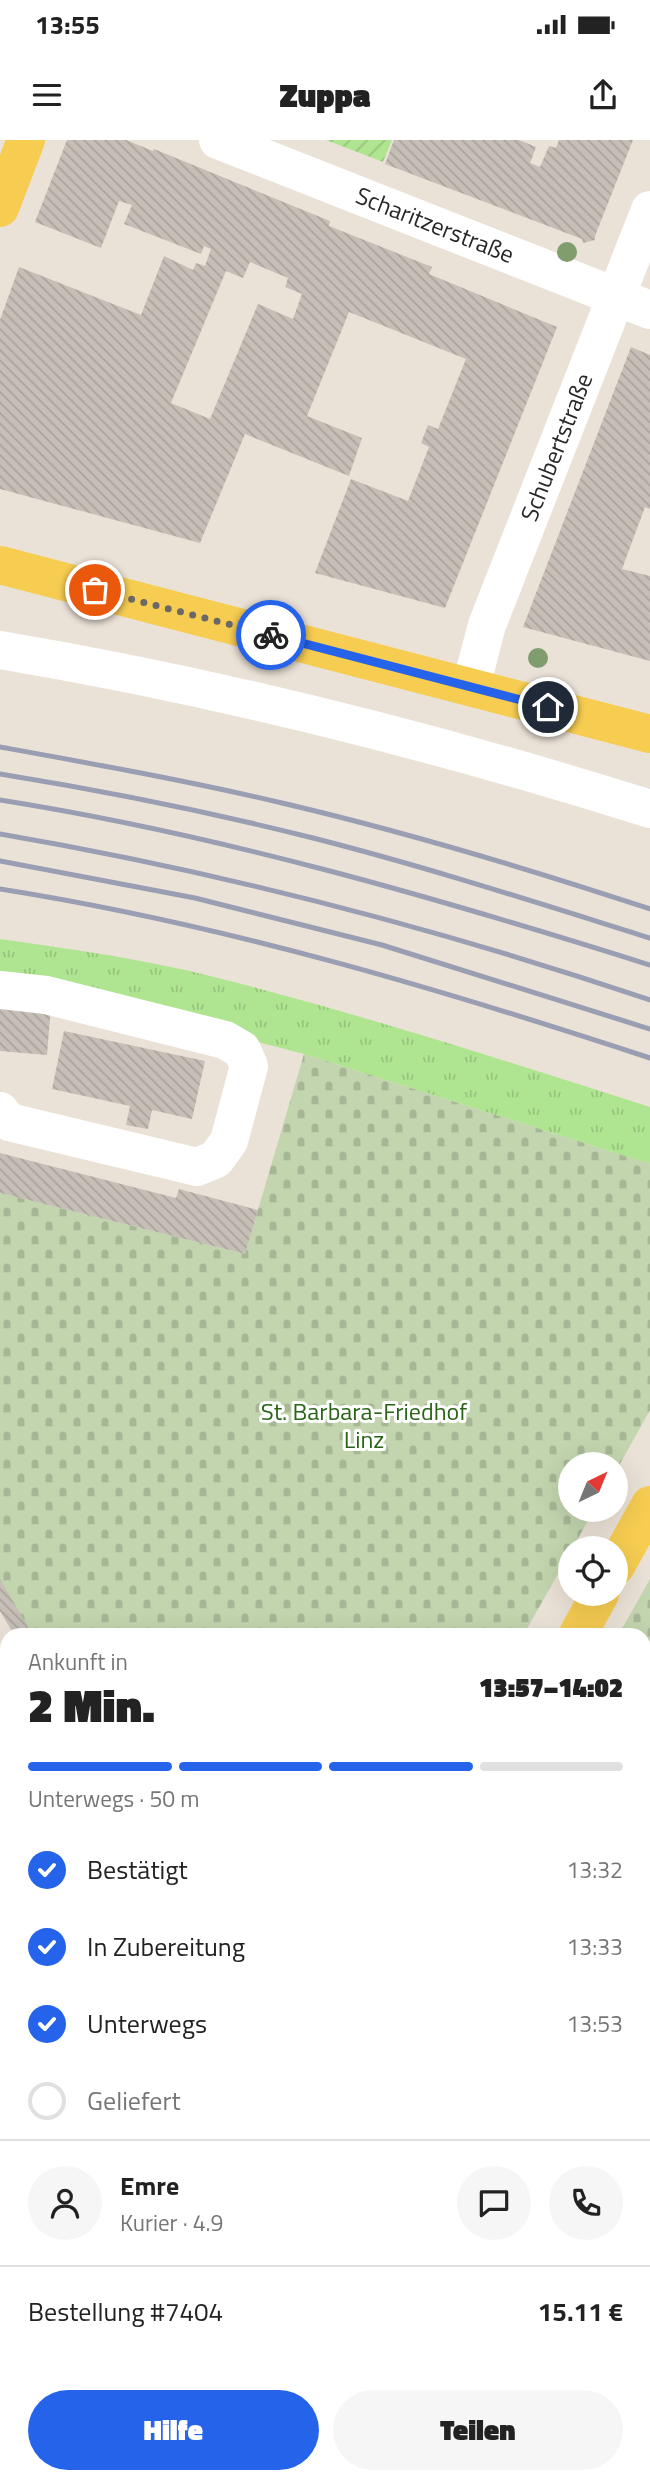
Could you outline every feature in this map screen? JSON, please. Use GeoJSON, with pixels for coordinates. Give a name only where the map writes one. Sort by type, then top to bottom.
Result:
{"type":"FeatureCollection","features":[{"type":"Feature","properties":{"kind":"main road"},"geometry":{"type":"LineString","coordinates":[[0,208],[26,140]]}},
{"type":"Feature","properties":{"kind":"main road"},"geometry":{"type":"LineString","coordinates":[[0,565],[650,734]]}},
{"type":"Feature","properties":{"kind":"main road"},"geometry":{"type":"LineString","coordinates":[[628,1544],[650,1505]]}},
{"type":"Feature","properties":{"kind":"main road"},"geometry":{"type":"LineString","coordinates":[[581,1628],[593,1606]]}},
{"type":"Feature","properties":{"kind":"street","name":"Scharitzerstraße"},"geometry":{"type":"LineString","coordinates":[[218,140],[650,310]]}},
{"type":"Feature","properties":{"kind":"street","name":"Schubertstraße"},"geometry":{"type":"LineString","coordinates":[[471,687],[487,625],[650,210]]}},
{"type":"Feature","properties":{"kind":"street"},"geometry":{"type":"LineString","coordinates":[[0,650],[173,682],[396,735],[650,809]]}},
{"type":"Feature","properties":{"kind":"street"},"geometry":{"type":"LineString","coordinates":[[0,990],[46,995],[225,1040],[242,1050],[249,1066],[229,1141],[216,1159],[197,1167],[9,1122],[0,1111]]}},
{"type":"Feature","properties":{"kind":"green space"},"geometry":{"type":"Polygon","coordinates":[[[326,140],[392,140],[383,162],[326,140]]]}},
{"type":"Feature","properties":{"kind":"green space"},"geometry":{"type":"Polygon","coordinates":[[[0,939],[134,960],[269,991],[488,1055],[650,1107],[650,1164],[304,1054],[52,989],[0,981],[0,939]]]}},
{"type":"Feature","properties":{"kind":"green space","name":"St. Barbara-Friedhof Linz"},"geometry":{"type":"Polygon","coordinates":[[[304,1054],[650,1164],[650,1410],[627,1452],[558,1452],[558,1522],[587,1522],[579,1536],[558,1536],[558,1574],[527,1628],[10,1628],[0,1611],[0,1193],[245,1254],[304,1054]]]}},
{"type":"Feature","properties":{"kind":"green space"},"geometry":{"type":"Polygon","coordinates":[[[650,1579],[650,1628],[622,1628],[650,1579]]]}},
{"type":"Feature","properties":{"kind":"building"},"geometry":{"type":"Polygon","coordinates":[[[67,140],[126,140],[330,221],[329,226],[432,267],[429,274],[557,327],[445,608],[315,573],[351,479],[408,501],[429,447],[421,443],[428,425],[438,429],[466,359],[349,312],[307,416],[362,438],[349,476],[245,434],[200,543],[0,489],[0,320],[19,267],[141,315],[164,256],[193,270],[196,263],[205,266],[211,249],[204,246],[201,254],[124,224],[132,205],[119,201],[101,248],[35,222],[67,140]],[[250,262],[243,278],[226,271],[171,403],[210,419],[258,304],[293,319],[302,294],[285,287],[288,278],[250,262]]]}},
{"type":"Feature","properties":{"kind":"building"},"geometry":{"type":"Polygon","coordinates":[[[394,140],[519,140],[536,147],[530,163],[540,167],[549,146],[556,148],[559,140],[633,140],[595,240],[583,243],[582,239],[385,164],[394,140]]]}},
{"type":"Feature","properties":{"kind":"building"},"geometry":{"type":"Polygon","coordinates":[[[631,347],[650,355],[650,509],[645,507],[622,569],[650,576],[650,661],[523,627],[631,347]]]}},
{"type":"Feature","properties":{"kind":"building"},"geometry":{"type":"Polygon","coordinates":[[[0,1003],[51,1006],[47,1055],[0,1051],[0,1003]]]}},
{"type":"Feature","properties":{"kind":"building"},"geometry":{"type":"Polygon","coordinates":[[[64,1031],[205,1061],[192,1119],[152,1110],[148,1129],[126,1125],[130,1106],[52,1089],[64,1031]]]}},
{"type":"Feature","properties":{"kind":"building"},"geometry":{"type":"Polygon","coordinates":[[[0,1153],[176,1198],[179,1189],[258,1210],[245,1254],[0,1193],[0,1153]]]}},
{"type":"Feature","properties":{"kind":"building"},"geometry":{"type":"Polygon","coordinates":[[[0,1579],[29,1628],[10,1628],[0,1611],[0,1579]]]}},
{"type":"Feature","properties":{"kind":"railway"},"geometry":{"type":"LineString","coordinates":[[0,747],[177,780],[328,814],[467,852],[650,909]]}},
{"type":"Feature","properties":{"kind":"railway"},"geometry":{"type":"LineString","coordinates":[[0,774],[157,803],[313,838],[440,873],[650,938]]}},
{"type":"Feature","properties":{"kind":"railway"},"geometry":{"type":"LineString","coordinates":[[0,800],[165,831],[328,870],[650,965]]}},
{"type":"Feature","properties":{"kind":"railway"},"geometry":{"type":"LineString","coordinates":[[0,834],[165,866],[328,904],[490,949],[650,1000]]}},
{"type":"Feature","properties":{"kind":"railway"},"geometry":{"type":"LineString","coordinates":[[0,861],[195,898],[382,945],[650,1029]]}},
{"type":"Feature","properties":{"kind":"railway"},"geometry":{"type":"LineString","coordinates":[[0,889],[165,920],[328,960],[490,1007],[650,1058]]}},
{"type":"Feature","properties":{"kind":"way so far"},"geometry":{"type":"LineString","coordinates":[[95,590],[271,635]]}},
{"type":"Feature","properties":{"kind":"route"},"geometry":{"type":"LineString","coordinates":[[271,635],[548,707]]}}]}
